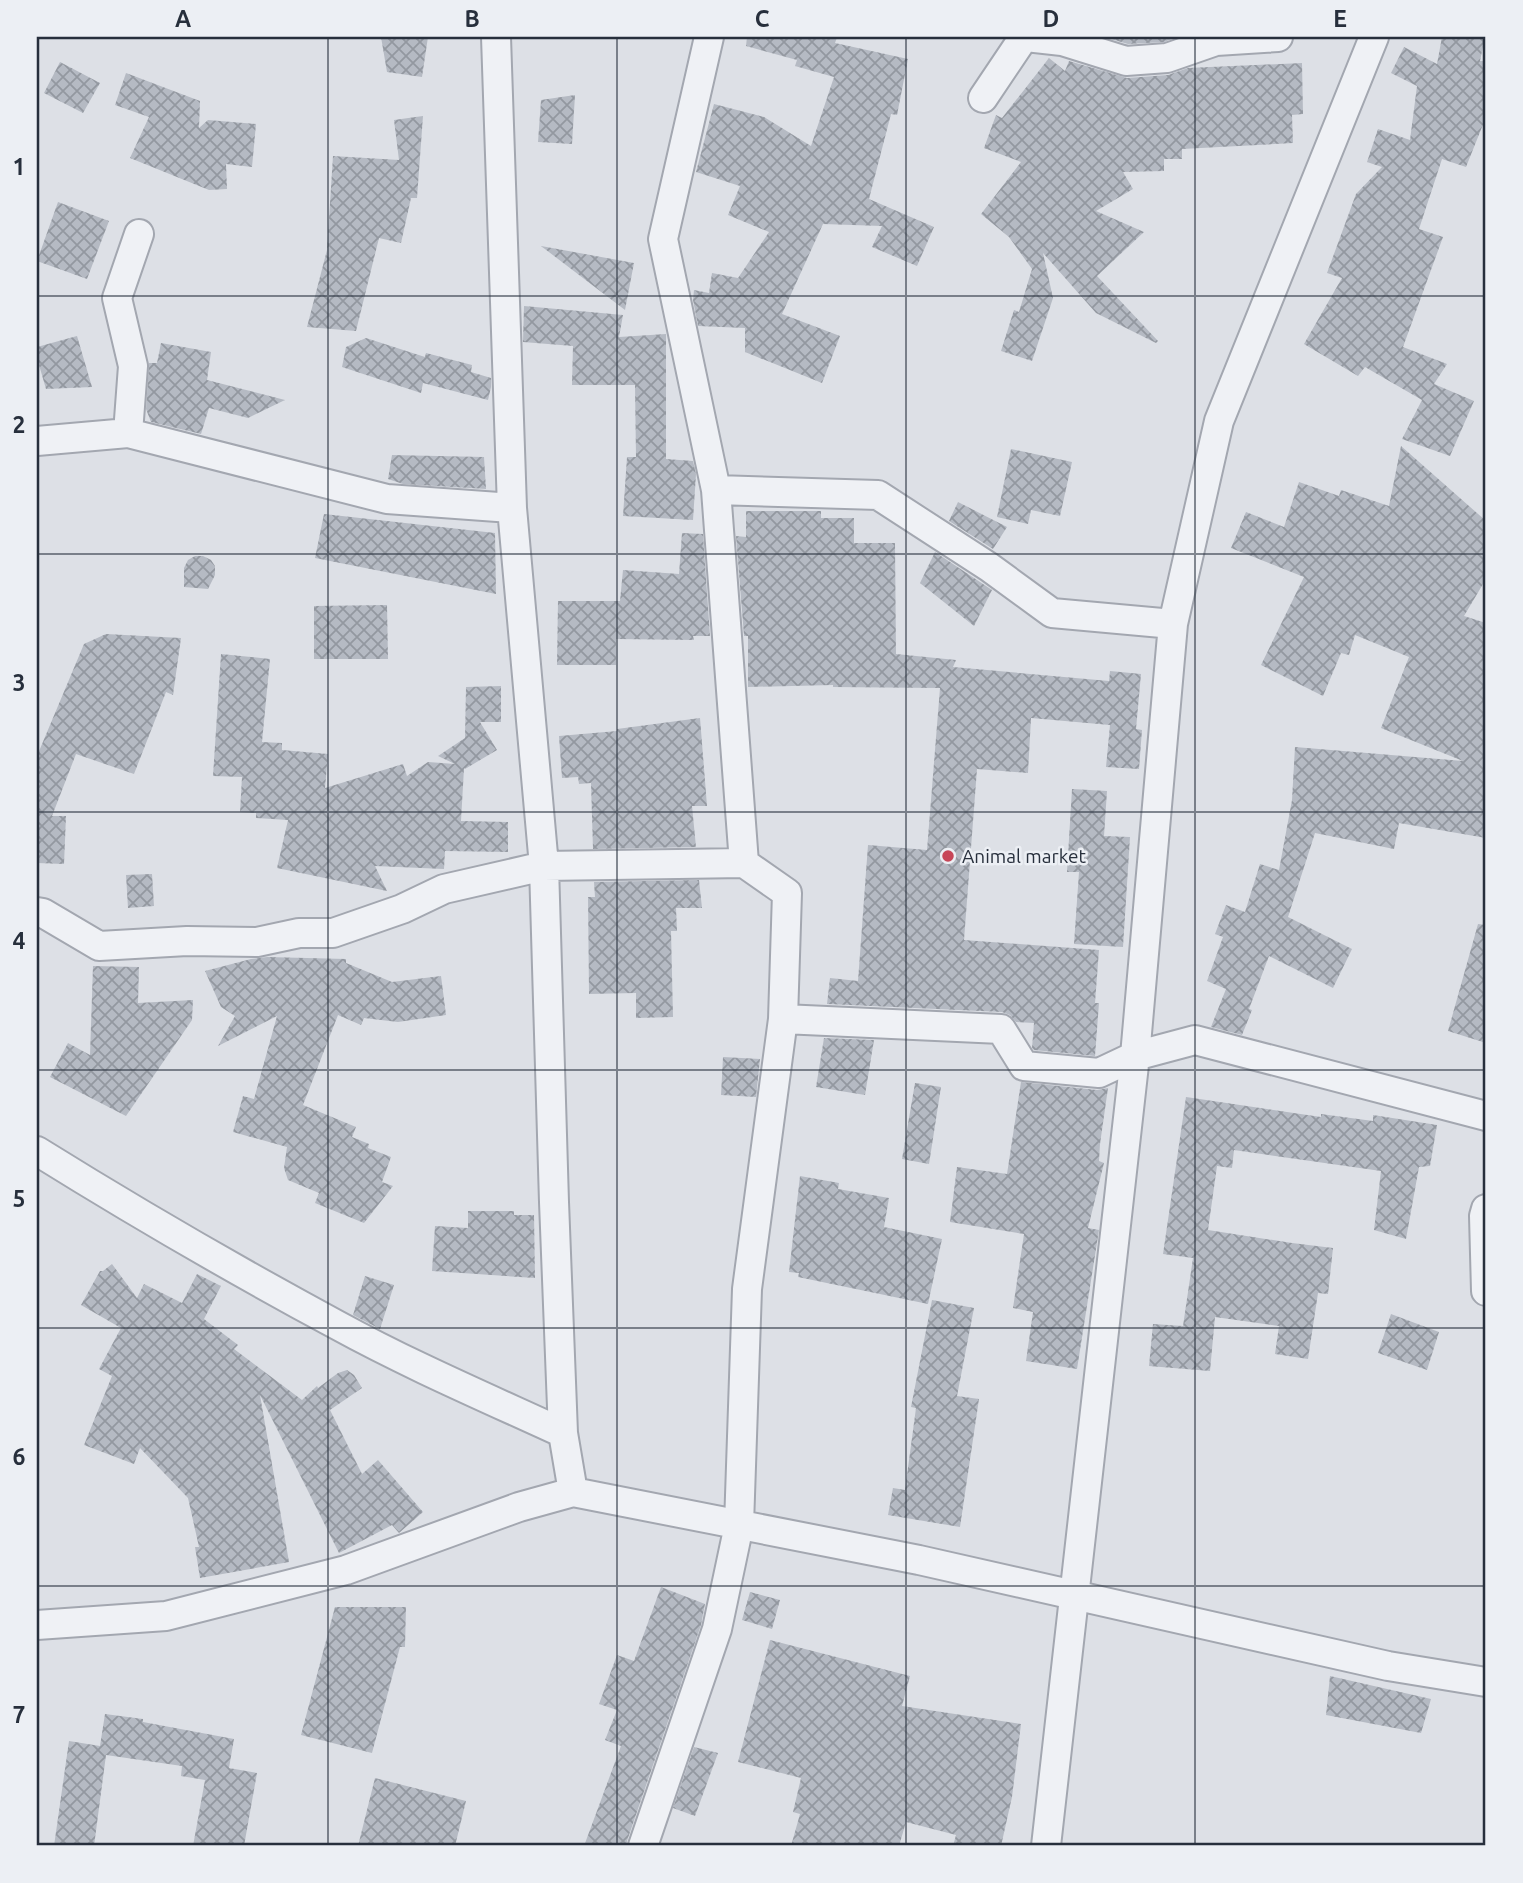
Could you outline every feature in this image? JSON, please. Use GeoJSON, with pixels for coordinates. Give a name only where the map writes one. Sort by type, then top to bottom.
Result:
{"type":"FeatureCollection","features":[{"type":"Feature","properties":{"kind":"street"},"geometry":{"type":"LineString","coordinates":[[496,37],[512,508],[544,866],[563,1433],[573,1492]]}},
{"type":"Feature","properties":{"kind":"street"},"geometry":{"type":"LineString","coordinates":[[709,37],[663,239],[716,490],[744,863]]}},
{"type":"Feature","properties":{"kind":"street"},"geometry":{"type":"LineString","coordinates":[[983,98],[1025,37],[1062,41],[1126,61],[1167,58],[1216,41],[1278,37]]}},
{"type":"Feature","properties":{"kind":"street"},"geometry":{"type":"LineString","coordinates":[[1046,1846],[1135,1056],[1173,624],[1219,421],[1374,37]]}},
{"type":"Feature","properties":{"kind":"street"},"geometry":{"type":"LineString","coordinates":[[128,433],[133,366],[117,298],[139,234]]}},
{"type":"Feature","properties":{"kind":"street"},"geometry":{"type":"LineString","coordinates":[[37,440],[128,433],[387,499],[512,508]]}},
{"type":"Feature","properties":{"kind":"street"},"geometry":{"type":"LineString","coordinates":[[716,490],[878,495],[989,567],[1052,613],[1173,624]]}},
{"type":"Feature","properties":{"kind":"street"},"geometry":{"type":"LineString","coordinates":[[37,912],[99,946],[187,941],[257,942],[299,933],[333,933],[401,909],[444,889],[544,866],[744,863],[787,893],[783,1018],[747,1289],[738,1525],[717,1629],[643,1846]]}},
{"type":"Feature","properties":{"kind":"street"},"geometry":{"type":"LineString","coordinates":[[783,1018],[1001,1029],[1024,1066],[1099,1073],[1135,1056],[1195,1040],[1486,1116]]}},
{"type":"Feature","properties":{"kind":"street"},"geometry":{"type":"LineString","coordinates":[[37,1151],[118,1201],[337,1325],[412,1364],[563,1433]]}},
{"type":"Feature","properties":{"kind":"street"},"geometry":{"type":"LineString","coordinates":[[1486,1209],[1486,1291]]}},
{"type":"Feature","properties":{"kind":"street"},"geometry":{"type":"LineString","coordinates":[[37,1625],[166,1616],[346,1570],[519,1507],[573,1492],[919,1560],[1388,1666],[1486,1682]]}},
{"type":"Feature","properties":{"kind":"building"},"geometry":{"type":"Polygon","coordinates":[[[381,37],[428,37],[422,77],[387,72],[381,37]]]}},
{"type":"Feature","properties":{"kind":"building"},"geometry":{"type":"Polygon","coordinates":[[[747,37],[837,37],[835,43],[908,59],[897,115],[891,114],[869,199],[934,227],[917,266],[872,247],[882,226],[823,224],[782,314],[840,336],[822,383],[745,352],[745,328],[698,326],[694,290],[709,293],[712,273],[738,278],[769,232],[728,215],[740,186],[696,172],[714,104],[764,117],[811,146],[834,77],[795,66],[797,60],[746,46],[747,37]]]}},
{"type":"Feature","properties":{"kind":"building"},"geometry":{"type":"Polygon","coordinates":[[[1104,37],[1171,37],[1172,39],[1128,44],[1104,37]]]}},
{"type":"Feature","properties":{"kind":"building"},"geometry":{"type":"Polygon","coordinates":[[[1442,37],[1485,37],[1480,61],[1486,61],[1486,117],[1466,167],[1442,159],[1419,229],[1443,237],[1403,347],[1447,364],[1434,384],[1474,401],[1450,456],[1402,439],[1422,400],[1365,367],[1358,376],[1304,344],[1342,278],[1327,273],[1356,194],[1382,167],[1367,162],[1378,129],[1410,140],[1417,86],[1391,73],[1404,47],[1437,64],[1442,37]]]}},
{"type":"Feature","properties":{"kind":"building"},"geometry":{"type":"Polygon","coordinates":[[[1049,58],[1065,71],[1069,61],[1127,78],[1168,75],[1188,68],[1302,63],[1303,114],[1292,115],[1293,143],[1182,149],[1182,159],[1164,159],[1164,171],[1123,172],[1133,189],[1096,211],[1144,232],[1097,276],[1158,341],[1156,343],[1096,313],[1043,253],[1053,298],[1032,361],[1001,351],[1014,310],[1019,312],[1032,269],[1009,237],[981,214],[1021,162],[984,148],[996,115],[1002,118],[1049,58]]]}},
{"type":"Feature","properties":{"kind":"building"},"geometry":{"type":"Polygon","coordinates":[[[60,62],[100,83],[83,113],[44,93],[60,62]]]}},
{"type":"Feature","properties":{"kind":"building"},"geometry":{"type":"Polygon","coordinates":[[[126,73],[200,101],[199,128],[208,120],[256,124],[252,167],[226,164],[227,189],[209,190],[130,158],[149,117],[115,105],[126,73]]]}},
{"type":"Feature","properties":{"kind":"building"},"geometry":{"type":"Polygon","coordinates":[[[575,95],[572,144],[538,142],[541,100],[575,95]]]}},
{"type":"Feature","properties":{"kind":"building"},"geometry":{"type":"Polygon","coordinates":[[[423,116],[417,198],[411,198],[401,243],[379,238],[356,331],[307,327],[327,250],[333,156],[399,160],[394,120],[423,116]]]}},
{"type":"Feature","properties":{"kind":"building"},"geometry":{"type":"Polygon","coordinates":[[[58,202],[109,221],[87,279],[37,261],[58,202]]]}},
{"type":"Feature","properties":{"kind":"building"},"geometry":{"type":"Polygon","coordinates":[[[541,246],[634,263],[625,310],[541,246]]]}},
{"type":"Feature","properties":{"kind":"building"},"geometry":{"type":"Polygon","coordinates":[[[524,306],[623,315],[619,337],[666,334],[666,459],[693,461],[696,474],[693,520],[623,516],[627,457],[636,457],[635,385],[572,385],[573,346],[523,342],[524,306]]]}},
{"type":"Feature","properties":{"kind":"building"},"geometry":{"type":"Polygon","coordinates":[[[77,336],[92,387],[46,389],[37,358],[37,347],[77,336]]]}},
{"type":"Feature","properties":{"kind":"building"},"geometry":{"type":"Polygon","coordinates":[[[366,338],[425,357],[426,353],[472,365],[471,372],[491,378],[488,400],[423,383],[421,393],[342,367],[346,347],[366,338]]]}},
{"type":"Feature","properties":{"kind":"building"},"geometry":{"type":"Polygon","coordinates":[[[161,343],[211,352],[207,380],[285,400],[248,418],[209,408],[201,434],[151,422],[146,409],[149,363],[157,363],[161,343]]]}},
{"type":"Feature","properties":{"kind":"building"},"geometry":{"type":"Polygon","coordinates":[[[1401,446],[1486,521],[1486,579],[1464,616],[1486,623],[1486,838],[1399,823],[1394,849],[1315,833],[1288,917],[1352,949],[1333,988],[1269,956],[1242,1035],[1211,1027],[1226,989],[1207,981],[1223,937],[1215,934],[1226,905],[1245,912],[1260,864],[1279,870],[1292,800],[1295,747],[1463,761],[1381,728],[1409,657],[1355,635],[1349,655],[1341,653],[1323,696],[1261,665],[1304,577],[1231,548],[1246,512],[1284,527],[1299,482],[1339,496],[1341,490],[1389,506],[1401,446]]]}},
{"type":"Feature","properties":{"kind":"building"},"geometry":{"type":"Polygon","coordinates":[[[1011,449],[1072,462],[1060,516],[1031,510],[1028,524],[997,517],[1011,449]]]}},
{"type":"Feature","properties":{"kind":"building"},"geometry":{"type":"Polygon","coordinates":[[[392,455],[484,457],[486,489],[403,484],[388,479],[392,455]]]}},
{"type":"Feature","properties":{"kind":"building"},"geometry":{"type":"Polygon","coordinates":[[[958,502],[1007,527],[993,549],[949,521],[958,502]]]}},
{"type":"Feature","properties":{"kind":"building"},"geometry":{"type":"Polygon","coordinates":[[[746,511],[821,511],[821,518],[854,518],[854,543],[895,543],[896,654],[956,660],[953,667],[1109,681],[1110,671],[1141,674],[1136,729],[1142,730],[1139,769],[1106,767],[1110,725],[1031,718],[1028,773],[977,769],[964,940],[1099,950],[1095,1056],[1034,1050],[1034,1023],[1016,1022],[1010,1015],[1002,1012],[827,1004],[830,978],[858,981],[868,845],[927,850],[940,688],[833,685],[748,687],[748,636],[744,636],[736,536],[746,537],[746,511]]]}},
{"type":"Feature","properties":{"kind":"building"},"geometry":{"type":"Polygon","coordinates":[[[324,514],[495,533],[496,594],[315,558],[324,514]]]}},
{"type":"Feature","properties":{"kind":"building"},"geometry":{"type":"Polygon","coordinates":[[[682,533],[703,534],[710,636],[693,636],[694,640],[616,639],[616,665],[557,665],[558,601],[620,601],[623,570],[679,574],[682,533]]]}},
{"type":"Feature","properties":{"kind":"building"},"geometry":{"type":"Polygon","coordinates":[[[935,552],[992,590],[974,626],[920,583],[935,552]]]}},
{"type":"Feature","properties":{"kind":"building"},"geometry":{"type":"Polygon","coordinates":[[[195,556],[211,560],[215,566],[215,575],[208,589],[184,587],[184,568],[188,560],[195,556]]]}},
{"type":"Feature","properties":{"kind":"building"},"geometry":{"type":"Polygon","coordinates":[[[387,605],[388,659],[314,659],[314,606],[387,605]]]}},
{"type":"Feature","properties":{"kind":"building"},"geometry":{"type":"Polygon","coordinates":[[[106,634],[181,638],[173,695],[166,692],[134,774],[76,754],[52,816],[66,816],[64,864],[37,863],[37,756],[84,644],[106,634]]]}},
{"type":"Feature","properties":{"kind":"building"},"geometry":{"type":"Polygon","coordinates":[[[221,654],[270,659],[262,742],[282,743],[282,750],[328,754],[325,788],[403,764],[407,776],[428,762],[455,764],[438,756],[465,738],[466,687],[501,686],[501,722],[480,722],[497,750],[464,768],[461,821],[508,822],[508,852],[445,851],[444,869],[375,866],[387,891],[277,868],[288,820],[256,818],[256,813],[240,812],[242,777],[213,776],[221,654]]]}},
{"type":"Feature","properties":{"kind":"building"},"geometry":{"type":"Polygon","coordinates":[[[700,718],[707,806],[692,806],[696,847],[593,849],[591,783],[579,784],[578,777],[562,778],[559,736],[617,731],[700,718]]]}},
{"type":"Feature","properties":{"kind":"building"},"geometry":{"type":"Polygon","coordinates":[[[1072,789],[1107,791],[1104,836],[1130,837],[1123,947],[1074,944],[1079,872],[1067,872],[1072,789]]]}},
{"type":"Feature","properties":{"kind":"building"},"geometry":{"type":"Polygon","coordinates":[[[152,874],[154,906],[128,908],[126,875],[152,874]]]}},
{"type":"Feature","properties":{"kind":"building"},"geometry":{"type":"Polygon","coordinates":[[[699,880],[702,908],[676,908],[677,931],[671,931],[673,1017],[636,1018],[636,993],[589,994],[588,897],[595,897],[594,882],[699,880]]]}},
{"type":"Feature","properties":{"kind":"building"},"geometry":{"type":"Polygon","coordinates":[[[1478,924],[1486,925],[1486,1043],[1448,1031],[1478,924]]]}},
{"type":"Feature","properties":{"kind":"building"},"geometry":{"type":"Polygon","coordinates":[[[267,957],[346,959],[346,963],[392,982],[441,976],[446,1015],[398,1022],[364,1018],[361,1025],[338,1015],[303,1105],[356,1127],[352,1137],[369,1144],[368,1148],[391,1157],[382,1182],[393,1186],[364,1223],[315,1203],[319,1193],[288,1180],[284,1168],[287,1147],[233,1132],[243,1096],[254,1099],[277,1016],[218,1046],[235,1016],[221,1007],[205,971],[267,957]]]}},
{"type":"Feature","properties":{"kind":"building"},"geometry":{"type":"Polygon","coordinates":[[[93,966],[139,967],[138,1003],[193,1000],[192,1020],[126,1116],[50,1077],[68,1043],[90,1055],[93,966]]]}},
{"type":"Feature","properties":{"kind":"building"},"geometry":{"type":"Polygon","coordinates":[[[824,1038],[874,1040],[865,1095],[816,1087],[824,1038]]]}},
{"type":"Feature","properties":{"kind":"building"},"geometry":{"type":"Polygon","coordinates":[[[723,1057],[760,1059],[756,1097],[721,1095],[723,1057]]]}},
{"type":"Feature","properties":{"kind":"building"},"geometry":{"type":"Polygon","coordinates":[[[1021,1082],[1097,1090],[1108,1088],[1099,1161],[1104,1163],[1088,1228],[1099,1230],[1077,1369],[1026,1361],[1033,1312],[1013,1308],[1024,1234],[950,1222],[957,1167],[1007,1174],[1021,1082]]]}},
{"type":"Feature","properties":{"kind":"building"},"geometry":{"type":"Polygon","coordinates":[[[915,1083],[941,1087],[929,1164],[902,1159],[915,1083]]]}},
{"type":"Feature","properties":{"kind":"building"},"geometry":{"type":"Polygon","coordinates":[[[1186,1097],[1321,1117],[1321,1114],[1373,1121],[1373,1115],[1437,1125],[1430,1166],[1419,1167],[1406,1239],[1374,1230],[1381,1171],[1234,1150],[1232,1168],[1217,1166],[1208,1230],[1333,1248],[1328,1294],[1318,1293],[1308,1359],[1275,1354],[1279,1326],[1215,1317],[1210,1371],[1149,1366],[1153,1324],[1183,1326],[1193,1258],[1163,1254],[1186,1097]]]}},
{"type":"Feature","properties":{"kind":"building"},"geometry":{"type":"Polygon","coordinates":[[[800,1176],[839,1183],[838,1189],[889,1198],[884,1227],[942,1239],[928,1304],[798,1277],[799,1273],[789,1272],[800,1176]]]}},
{"type":"Feature","properties":{"kind":"building"},"geometry":{"type":"Polygon","coordinates":[[[468,1211],[514,1211],[514,1215],[534,1215],[535,1278],[432,1271],[435,1226],[468,1228],[468,1211]]]}},
{"type":"Feature","properties":{"kind":"building"},"geometry":{"type":"Polygon","coordinates":[[[112,1264],[137,1298],[144,1284],[182,1303],[197,1274],[221,1286],[204,1319],[238,1345],[234,1349],[302,1400],[317,1386],[318,1388],[338,1373],[347,1370],[354,1375],[362,1388],[330,1410],[362,1474],[378,1460],[423,1512],[399,1533],[392,1525],[339,1553],[260,1395],[289,1562],[200,1578],[195,1547],[199,1547],[188,1498],[140,1448],[134,1464],[84,1445],[112,1376],[99,1369],[121,1328],[81,1305],[100,1271],[112,1264]]]}},
{"type":"Feature","properties":{"kind":"building"},"geometry":{"type":"Polygon","coordinates":[[[365,1276],[394,1285],[380,1329],[353,1315],[365,1276]]]}},
{"type":"Feature","properties":{"kind":"building"},"geometry":{"type":"Polygon","coordinates":[[[932,1300],[974,1308],[957,1396],[979,1399],[960,1527],[888,1515],[893,1488],[905,1490],[916,1408],[911,1407],[932,1300]]]}},
{"type":"Feature","properties":{"kind":"building"},"geometry":{"type":"Polygon","coordinates":[[[1391,1314],[1439,1332],[1427,1370],[1378,1353],[1391,1314]]]}},
{"type":"Feature","properties":{"kind":"building"},"geometry":{"type":"Polygon","coordinates":[[[661,1587],[705,1604],[701,1625],[627,1846],[584,1846],[621,1746],[605,1740],[617,1710],[599,1704],[617,1655],[634,1661],[661,1587]]]}},
{"type":"Feature","properties":{"kind":"building"},"geometry":{"type":"Polygon","coordinates":[[[750,1592],[780,1600],[772,1629],[742,1620],[750,1592]]]}},
{"type":"Feature","properties":{"kind":"building"},"geometry":{"type":"Polygon","coordinates":[[[335,1607],[406,1607],[405,1647],[400,1647],[372,1753],[301,1735],[335,1607]]]}},
{"type":"Feature","properties":{"kind":"building"},"geometry":{"type":"Polygon","coordinates":[[[770,1640],[910,1676],[902,1706],[1021,1724],[1012,1797],[1001,1846],[953,1846],[956,1835],[906,1822],[899,1846],[791,1846],[800,1814],[793,1812],[801,1778],[738,1762],[770,1640]]]}},
{"type":"Feature","properties":{"kind":"building"},"geometry":{"type":"Polygon","coordinates":[[[1330,1676],[1431,1699],[1421,1733],[1326,1715],[1330,1676]]]}},
{"type":"Feature","properties":{"kind":"building"},"geometry":{"type":"Polygon","coordinates":[[[105,1714],[143,1719],[143,1722],[234,1739],[229,1768],[257,1773],[244,1846],[193,1846],[205,1780],[181,1776],[182,1766],[106,1755],[94,1846],[54,1846],[69,1741],[100,1746],[105,1714]]]}},
{"type":"Feature","properties":{"kind":"building"},"geometry":{"type":"Polygon","coordinates":[[[694,1747],[718,1753],[695,1816],[673,1808],[694,1747]]]}},
{"type":"Feature","properties":{"kind":"building"},"geometry":{"type":"Polygon","coordinates":[[[375,1778],[466,1801],[455,1846],[358,1846],[375,1778]]]}},
{"type":"Feature","properties":{"kind":"place","name":"Animal market"},"geometry":{"type":"Point","coordinates":[948,856]}}]}
